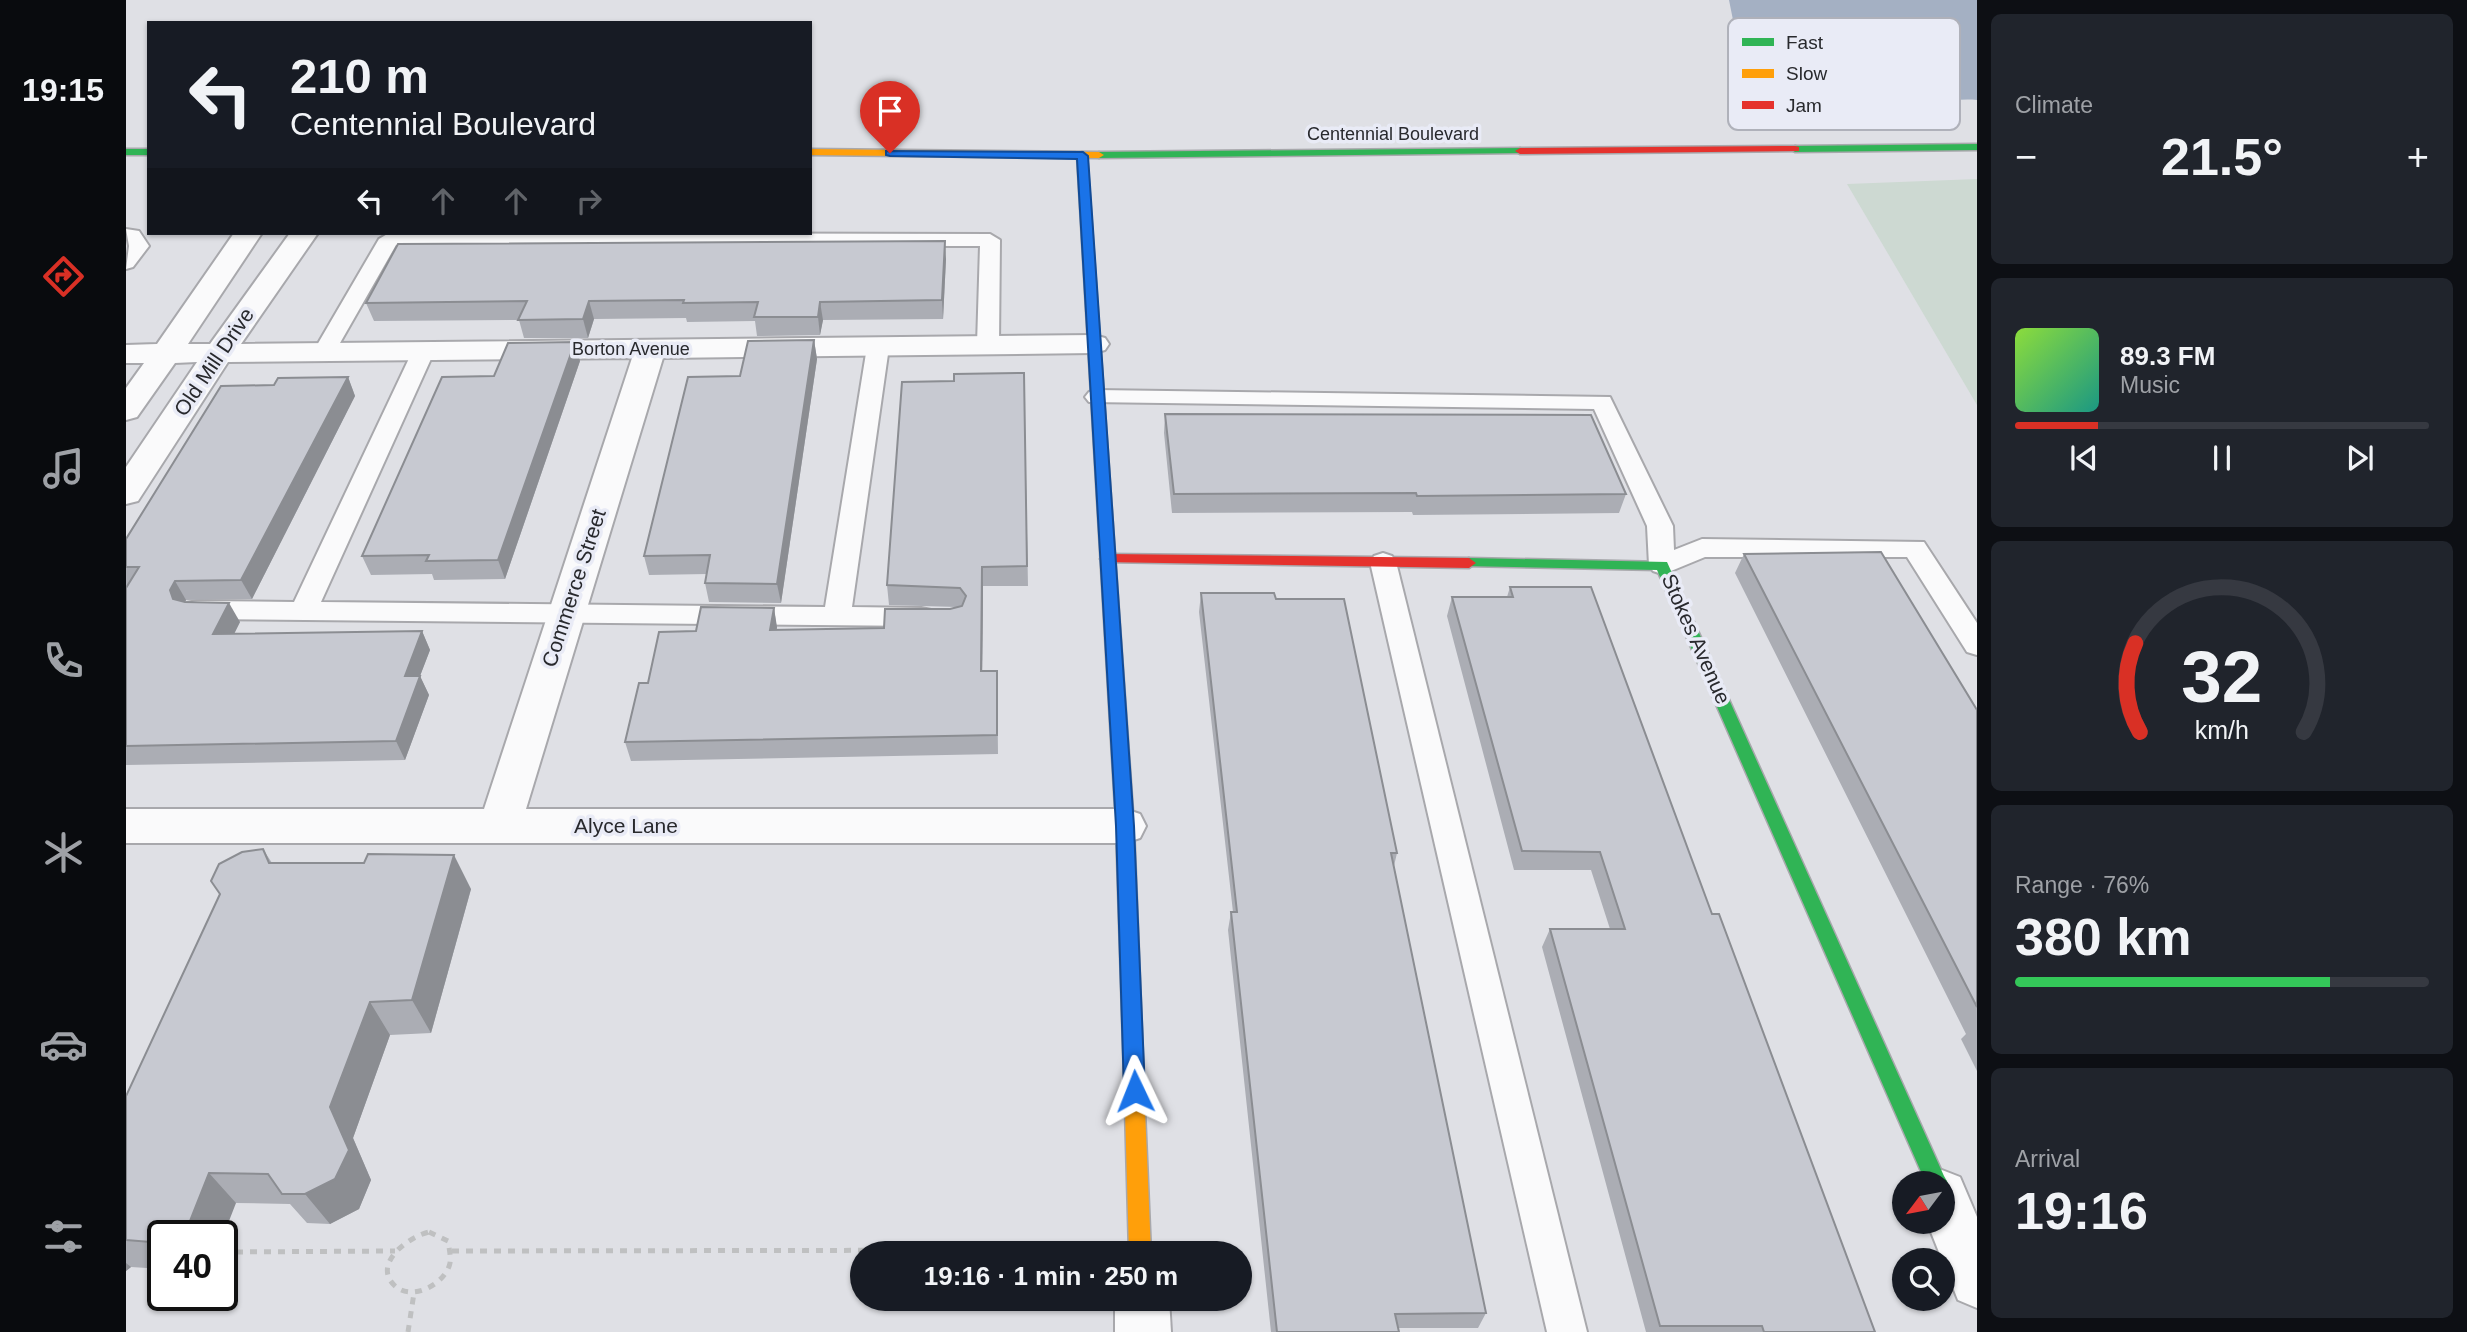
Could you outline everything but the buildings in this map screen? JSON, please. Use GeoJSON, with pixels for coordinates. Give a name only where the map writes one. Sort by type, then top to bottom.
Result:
{"type":"FeatureCollection","features":[{"type":"Feature","properties":{"kind":"street","name":"Centennial Boulevard"},"geometry":{"type":"LineString","coordinates":[[812,152],[1083,156],[1977,147]]}},
{"type":"Feature","properties":{"kind":"street"},"geometry":{"type":"LineString","coordinates":[[126,152],[147,152]]}},
{"type":"Feature","properties":{"kind":"street"},"geometry":{"type":"LineString","coordinates":[[1083,156],[1125,826],[1140,1241]]}},
{"type":"Feature","properties":{"kind":"street","name":"Old Mill Drive"},"geometry":{"type":"LineString","coordinates":[[126,410],[247,235]]}},
{"type":"Feature","properties":{"kind":"street","name":"Old Mill Drive"},"geometry":{"type":"LineString","coordinates":[[126,493],[218,354],[303,235]]}},
{"type":"Feature","properties":{"kind":"street","name":"Borton Avenue"},"geometry":{"type":"LineString","coordinates":[[126,354],[1094,344]]}},
{"type":"Feature","properties":{"kind":"street","name":"Commerce Street"},"geometry":{"type":"LineString","coordinates":[[500,826],[650,349]]}},
{"type":"Feature","properties":{"kind":"street","name":"Stokes Avenue"},"geometry":{"type":"LineString","coordinates":[[1107,559],[1662,565],[1932,1171]]}},
{"type":"Feature","properties":{"kind":"street","name":"Alyce Lane"},"geometry":{"type":"LineString","coordinates":[[126,826],[1125,826]]}},
{"type":"Feature","properties":{"kind":"street"},"geometry":{"type":"LineString","coordinates":[[1955,1227],[1977,1281]]}},
{"type":"Feature","properties":{"kind":"street"},"geometry":{"type":"LineString","coordinates":[[1142,1311],[1143,1332]]}},
{"type":"Feature","properties":{"kind":"lane"},"geometry":{"type":"LineString","coordinates":[[126,235],[132,235],[139,246],[126,263]]}},
{"type":"Feature","properties":{"kind":"lane"},"geometry":{"type":"LineString","coordinates":[[324,352],[389,239],[990,240],[988,345]]}},
{"type":"Feature","properties":{"kind":"lane"},"geometry":{"type":"LineString","coordinates":[[837,616],[878,347]]}},
{"type":"Feature","properties":{"kind":"lane"},"geometry":{"type":"LineString","coordinates":[[303,612],[424,350]]}},
{"type":"Feature","properties":{"kind":"lane"},"geometry":{"type":"LineString","coordinates":[[1097,397],[1602,402],[1660,526],[1662,565],[1702,548],[1915,548],[1977,645]]}},
{"type":"Feature","properties":{"kind":"lane"},"geometry":{"type":"LineString","coordinates":[[1383,562],[1567,1332]]}},
{"type":"Feature","properties":{"kind":"lane"},"geometry":{"type":"LineString","coordinates":[[197,610],[951,617]]}},
{"type":"Feature","properties":{"kind":"path"},"geometry":{"type":"LineString","coordinates":[[429,1232],[448,1241],[452,1251],[452,1262],[447,1273],[426,1290],[414,1293],[393,1285],[388,1276],[395,1251],[416,1234],[429,1232]]}},
{"type":"Feature","properties":{"kind":"path"},"geometry":{"type":"LineString","coordinates":[[238,1252],[395,1251]]}},
{"type":"Feature","properties":{"kind":"path"},"geometry":{"type":"LineString","coordinates":[[452,1251],[850,1260]]}},
{"type":"Feature","properties":{"kind":"path"},"geometry":{"type":"LineString","coordinates":[[408,1332],[414,1293]]}},
{"type":"Feature","properties":{"kind":"shaded area"},"geometry":{"type":"Polygon","coordinates":[[[1977,179],[1977,405],[1847,184],[1977,179]]]}},
{"type":"Feature","properties":{"kind":"water"},"geometry":{"type":"Polygon","coordinates":[[[1729,0],[1977,0],[1977,100],[1960,100],[1960,18],[1733,18],[1729,0]]]}},
{"type":"Feature","properties":{"kind":"traffic: fast"},"geometry":{"type":"LineString","coordinates":[[1795,149],[1977,147]]}},
{"type":"Feature","properties":{"kind":"traffic: fast"},"geometry":{"type":"LineString","coordinates":[[1099,155],[1520,151]]}},
{"type":"Feature","properties":{"kind":"traffic: fast"},"geometry":{"type":"LineString","coordinates":[[126,152],[147,152]]}},
{"type":"Feature","properties":{"kind":"traffic: fast"},"geometry":{"type":"LineString","coordinates":[[1082,155],[1125,826],[1135,1110]]}},
{"type":"Feature","properties":{"kind":"traffic: fast"},"geometry":{"type":"LineString","coordinates":[[1469,563],[1662,565],[1932,1171]]}},
{"type":"Feature","properties":{"kind":"traffic: slow"},"geometry":{"type":"LineString","coordinates":[[812,152],[1099,155]]}},
{"type":"Feature","properties":{"kind":"traffic: slow"},"geometry":{"type":"LineString","coordinates":[[1135,1110],[1140,1241]]}},
{"type":"Feature","properties":{"kind":"traffic: jam"},"geometry":{"type":"LineString","coordinates":[[1520,151],[1795,149]]}},
{"type":"Feature","properties":{"kind":"traffic: jam"},"geometry":{"type":"LineString","coordinates":[[1107,559],[1469,563]]}},
{"type":"Feature","properties":{"kind":"route"},"geometry":{"type":"LineString","coordinates":[[890,153],[1083,156],[1125,826],[1135,1091]]}}]}
